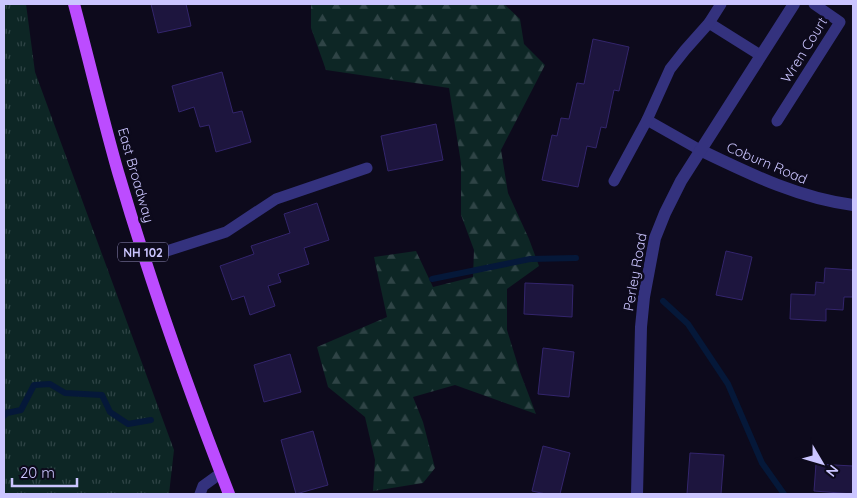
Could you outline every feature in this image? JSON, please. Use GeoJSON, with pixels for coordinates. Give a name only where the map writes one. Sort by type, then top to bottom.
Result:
{"type":"FeatureCollection","features":[{"type":"Feature","properties":{"kind":"main road","name":"East Broadway"},"geometry":{"type":"LineString","coordinates":[[74,4],[118,172],[145,258],[198,413],[229,494]]}},
{"type":"Feature","properties":{"kind":"street","name":"Perley Road"},"geometry":{"type":"LineString","coordinates":[[637,494],[641,327],[649,265],[655,238],[681,181],[794,4]]}},
{"type":"Feature","properties":{"kind":"street","name":"Coburn Road"},"geometry":{"type":"LineString","coordinates":[[700,150],[779,187],[806,196],[853,205]]}},
{"type":"Feature","properties":{"kind":"lane"},"geometry":{"type":"LineString","coordinates":[[614,181],[647,120],[670,69],[709,23],[721,4]]}},
{"type":"Feature","properties":{"kind":"lane","name":"Wren Court"},"geometry":{"type":"LineString","coordinates":[[777,121],[840,22],[814,4]]}},
{"type":"Feature","properties":{"kind":"lane"},"geometry":{"type":"LineString","coordinates":[[709,23],[760,55]]}},
{"type":"Feature","properties":{"kind":"lane"},"geometry":{"type":"LineString","coordinates":[[647,120],[700,150]]}},
{"type":"Feature","properties":{"kind":"lane"},"geometry":{"type":"LineString","coordinates":[[145,258],[226,232],[276,199],[367,168]]}},
{"type":"Feature","properties":{"kind":"lane"},"geometry":{"type":"LineString","coordinates":[[200,494],[203,486],[221,473]]}},
{"type":"Feature","properties":{"kind":"green space"},"geometry":{"type":"Polygon","coordinates":[[[4,4],[26,4],[35,72],[174,450],[169,494],[4,494],[4,4]]]}},
{"type":"Feature","properties":{"kind":"green space"},"geometry":{"type":"Polygon","coordinates":[[[311,4],[504,4],[520,19],[524,44],[545,65],[501,150],[508,193],[539,266],[507,289],[507,330],[536,414],[455,385],[413,397],[423,422],[435,468],[423,483],[373,491],[375,460],[365,417],[328,387],[317,347],[387,317],[374,257],[416,251],[433,287],[473,277],[474,250],[461,215],[461,163],[449,88],[326,70],[311,28],[311,4]]]}},
{"type":"Feature","properties":{"kind":"building"},"geometry":{"type":"Polygon","coordinates":[[[151,4],[186,4],[191,26],[158,33],[151,4]]]}},
{"type":"Feature","properties":{"kind":"building"},"geometry":{"type":"Polygon","coordinates":[[[593,39],[629,47],[619,91],[614,90],[606,128],[601,127],[596,148],[587,146],[578,187],[542,180],[552,135],[557,136],[561,118],[569,119],[577,83],[584,84],[593,39]]]}},
{"type":"Feature","properties":{"kind":"building"},"geometry":{"type":"Polygon","coordinates":[[[222,72],[233,113],[242,111],[251,142],[216,152],[209,125],[200,127],[194,107],[179,112],[172,86],[222,72]]]}},
{"type":"Feature","properties":{"kind":"building"},"geometry":{"type":"Polygon","coordinates":[[[436,124],[443,160],[388,171],[381,136],[436,124]]]}},
{"type":"Feature","properties":{"kind":"building"},"geometry":{"type":"Polygon","coordinates":[[[317,203],[329,240],[304,248],[309,264],[278,274],[281,282],[268,286],[275,306],[250,315],[244,296],[232,300],[220,266],[254,254],[251,246],[290,233],[284,214],[317,203]]]}},
{"type":"Feature","properties":{"kind":"building"},"geometry":{"type":"Polygon","coordinates":[[[726,251],[752,257],[742,300],[716,295],[726,251]]]}},
{"type":"Feature","properties":{"kind":"building"},"geometry":{"type":"Polygon","coordinates":[[[825,268],[853,270],[853,297],[844,297],[843,310],[826,309],[826,321],[790,319],[791,294],[815,295],[816,282],[824,283],[825,268]]]}},
{"type":"Feature","properties":{"kind":"building"},"geometry":{"type":"Polygon","coordinates":[[[525,283],[573,285],[572,317],[524,314],[525,283]]]}},
{"type":"Feature","properties":{"kind":"building"},"geometry":{"type":"Polygon","coordinates":[[[543,348],[574,352],[569,397],[538,394],[543,348]]]}},
{"type":"Feature","properties":{"kind":"building"},"geometry":{"type":"Polygon","coordinates":[[[290,354],[301,392],[264,402],[254,365],[290,354]]]}},
{"type":"Feature","properties":{"kind":"building"},"geometry":{"type":"Polygon","coordinates":[[[313,431],[328,485],[296,494],[281,440],[313,431]]]}},
{"type":"Feature","properties":{"kind":"building"},"geometry":{"type":"Polygon","coordinates":[[[543,446],[570,453],[560,494],[532,491],[543,446]]]}},
{"type":"Feature","properties":{"kind":"building"},"geometry":{"type":"Polygon","coordinates":[[[690,453],[724,455],[721,494],[687,494],[690,453]]]}},
{"type":"Feature","properties":{"kind":"building"},"geometry":{"type":"Polygon","coordinates":[[[816,464],[853,466],[853,494],[814,491],[816,464]]]}},
{"type":"Feature","properties":{"kind":"waterway"},"geometry":{"type":"LineString","coordinates":[[432,279],[530,259],[576,258]]}},
{"type":"Feature","properties":{"kind":"waterway"},"geometry":{"type":"LineString","coordinates":[[663,301],[688,324],[728,384],[762,463],[784,494]]}},
{"type":"Feature","properties":{"kind":"waterway"},"geometry":{"type":"LineString","coordinates":[[4,416],[7,413],[21,410],[34,385],[50,384],[65,393],[102,395],[110,412],[128,424],[151,420]]}}]}
